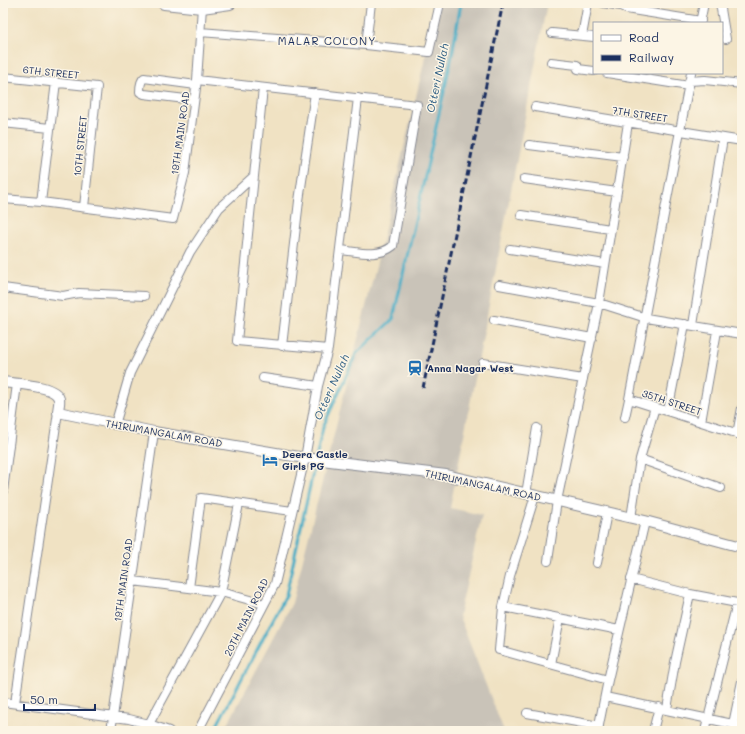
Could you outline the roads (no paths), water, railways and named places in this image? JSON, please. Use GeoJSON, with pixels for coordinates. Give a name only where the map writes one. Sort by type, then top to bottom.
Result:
{"type":"FeatureCollection","features":[{"type":"Feature","properties":{"kind":"main road"},"geometry":{"type":"LineString","coordinates":[[164,3],[202,7],[230,3]]}},
{"type":"Feature","properties":{"kind":"street"},"geometry":{"type":"LineString","coordinates":[[366,45],[371,3]]}},
{"type":"Feature","properties":{"kind":"street"},"geometry":{"type":"LineString","coordinates":[[200,32],[366,45],[429,52],[440,3]]}},
{"type":"Feature","properties":{"kind":"street"},"geometry":{"type":"LineString","coordinates":[[582,36],[588,3]]}},
{"type":"Feature","properties":{"kind":"street"},"geometry":{"type":"LineString","coordinates":[[603,3],[621,6],[626,9],[700,22],[704,3]]}},
{"type":"Feature","properties":{"kind":"street"},"geometry":{"type":"LineString","coordinates":[[720,3],[726,39]]}},
{"type":"Feature","properties":{"kind":"street","name":"19TH MAIN ROAD"},"geometry":{"type":"LineString","coordinates":[[84,207],[172,219],[186,174],[202,7]]}},
{"type":"Feature","properties":{"kind":"street"},"geometry":{"type":"LineString","coordinates":[[552,33],[593,37]]}},
{"type":"Feature","properties":{"kind":"street"},"geometry":{"type":"LineString","coordinates":[[551,62],[577,65],[578,69],[593,71]]}},
{"type":"Feature","properties":{"kind":"street"},"geometry":{"type":"LineString","coordinates":[[619,74],[742,84]]}},
{"type":"Feature","properties":{"kind":"street","name":"6TH STREET"},"geometry":{"type":"LineString","coordinates":[[3,77],[97,87]]}},
{"type":"Feature","properties":{"kind":"street"},"geometry":{"type":"LineString","coordinates":[[194,100],[144,94],[140,92],[141,82],[144,78],[196,82],[315,93],[417,105],[393,246],[386,252],[379,254],[341,250]]}},
{"type":"Feature","properties":{"kind":"street","name":"35TH STREET"},"geometry":{"type":"LineString","coordinates":[[690,80],[646,318],[629,399],[655,406],[740,435]]}},
{"type":"Feature","properties":{"kind":"street"},"geometry":{"type":"LineString","coordinates":[[41,202],[56,82]]}},
{"type":"Feature","properties":{"kind":"street","name":"10TH STREET"},"geometry":{"type":"LineString","coordinates":[[84,207],[97,87]]}},
{"type":"Feature","properties":{"kind":"street"},"geometry":{"type":"LineString","coordinates":[[263,88],[237,341],[328,349]]}},
{"type":"Feature","properties":{"kind":"street"},"geometry":{"type":"LineString","coordinates":[[282,346],[299,201],[315,93]]}},
{"type":"Feature","properties":{"kind":"street","name":"20TH MAIN ROAD"},"geometry":{"type":"LineString","coordinates":[[198,731],[275,584],[305,458],[318,386],[328,349],[358,98]]}},
{"type":"Feature","properties":{"kind":"street","name":"7TH STREET"},"geometry":{"type":"LineString","coordinates":[[534,107],[742,141]]}},
{"type":"Feature","properties":{"kind":"street"},"geometry":{"type":"LineString","coordinates":[[3,123],[50,128]]}},
{"type":"Feature","properties":{"kind":"street"},"geometry":{"type":"LineString","coordinates":[[548,561],[557,501],[599,303],[628,123]]}},
{"type":"Feature","properties":{"kind":"street"},"geometry":{"type":"LineString","coordinates":[[668,411],[689,324],[723,138]]}},
{"type":"Feature","properties":{"kind":"street"},"geometry":{"type":"LineString","coordinates":[[529,145],[623,157]]}},
{"type":"Feature","properties":{"kind":"street"},"geometry":{"type":"LineString","coordinates":[[115,425],[130,373],[190,252],[219,208],[254,176]]}},
{"type":"Feature","properties":{"kind":"street"},"geometry":{"type":"LineString","coordinates":[[524,179],[617,192]]}},
{"type":"Feature","properties":{"kind":"street"},"geometry":{"type":"LineString","coordinates":[[3,199],[84,207]]}},
{"type":"Feature","properties":{"kind":"street"},"geometry":{"type":"LineString","coordinates":[[521,215],[610,228]]}},
{"type":"Feature","properties":{"kind":"street"},"geometry":{"type":"LineString","coordinates":[[510,249],[605,264]]}},
{"type":"Feature","properties":{"kind":"street"},"geometry":{"type":"LineString","coordinates":[[499,285],[599,303],[646,318],[742,334]]}},
{"type":"Feature","properties":{"kind":"street"},"geometry":{"type":"LineString","coordinates":[[3,288],[64,296],[79,293],[144,296]]}},
{"type":"Feature","properties":{"kind":"street"},"geometry":{"type":"LineString","coordinates":[[494,320],[592,338]]}},
{"type":"Feature","properties":{"kind":"street"},"geometry":{"type":"LineString","coordinates":[[701,422],[717,331]]}},
{"type":"Feature","properties":{"kind":"street"},"geometry":{"type":"LineString","coordinates":[[483,363],[583,379]]}},
{"type":"Feature","properties":{"kind":"street"},"geometry":{"type":"LineString","coordinates":[[263,378],[318,386]]}},
{"type":"Feature","properties":{"kind":"street"},"geometry":{"type":"LineString","coordinates":[[3,382],[52,391],[59,399],[14,703]]}},
{"type":"Feature","properties":{"kind":"street"},"geometry":{"type":"LineString","coordinates":[[3,491],[17,384]]}},
{"type":"Feature","properties":{"kind":"street"},"geometry":{"type":"LineString","coordinates":[[625,417],[629,399]]}},
{"type":"Feature","properties":{"kind":"street"},"geometry":{"type":"LineString","coordinates":[[631,518],[640,459],[655,406]]}},
{"type":"Feature","properties":{"kind":"street"},"geometry":{"type":"LineString","coordinates":[[740,435],[742,408]]}},
{"type":"Feature","properties":{"kind":"street","name":"THIRUMANGALAM ROAD"},"geometry":{"type":"LineString","coordinates":[[58,412],[115,425],[305,458],[446,475],[645,521],[742,547]]}},
{"type":"Feature","properties":{"kind":"street"},"geometry":{"type":"LineString","coordinates":[[537,428],[531,495],[503,607],[499,650],[608,680]]}},
{"type":"Feature","properties":{"kind":"street","name":"19TH MAIN ROAD"},"geometry":{"type":"LineString","coordinates":[[111,731],[154,432]]}},
{"type":"Feature","properties":{"kind":"street"},"geometry":{"type":"LineString","coordinates":[[640,459],[721,488]]}},
{"type":"Feature","properties":{"kind":"street"},"geometry":{"type":"LineString","coordinates":[[188,588],[201,498],[292,511]]}},
{"type":"Feature","properties":{"kind":"street"},"geometry":{"type":"LineString","coordinates":[[150,724],[222,592],[239,504]]}},
{"type":"Feature","properties":{"kind":"street"},"geometry":{"type":"LineString","coordinates":[[597,563],[607,513]]}},
{"type":"Feature","properties":{"kind":"street"},"geometry":{"type":"LineString","coordinates":[[527,713],[599,729],[619,630],[645,521]]}},
{"type":"Feature","properties":{"kind":"street"},"geometry":{"type":"LineString","coordinates":[[631,579],[690,594],[737,603],[705,731]]}},
{"type":"Feature","properties":{"kind":"street"},"geometry":{"type":"LineString","coordinates":[[133,580],[222,592],[264,604]]}},
{"type":"Feature","properties":{"kind":"street"},"geometry":{"type":"LineString","coordinates":[[653,731],[663,708],[690,594]]}},
{"type":"Feature","properties":{"kind":"street"},"geometry":{"type":"LineString","coordinates":[[503,607],[619,630]]}},
{"type":"Feature","properties":{"kind":"street"},"geometry":{"type":"LineString","coordinates":[[551,664],[560,618]]}},
{"type":"Feature","properties":{"kind":"street"},"geometry":{"type":"LineString","coordinates":[[734,724],[742,681]]}},
{"type":"Feature","properties":{"kind":"street"},"geometry":{"type":"LineString","coordinates":[[605,697],[663,708],[742,726]]}},
{"type":"Feature","properties":{"kind":"street"},"geometry":{"type":"LineString","coordinates":[[3,702],[113,717],[150,724],[169,731]]}},
{"type":"Feature","properties":{"kind":"waterway","name":"Otteri Nullah"},"geometry":{"type":"LineString","coordinates":[[214,731],[286,595],[323,427],[356,354],[393,319],[451,60],[461,3]]}},
{"type":"Feature","properties":{"kind":"railway"},"geometry":{"type":"LineString","coordinates":[[423,388],[503,3]]}},
{"type":"Feature","properties":{"kind":"place","name":"Anna Nagar West"},"geometry":{"type":"Point","coordinates":[415,368]}},
{"type":"Feature","properties":{"kind":"place","name":"Deera Castle Girls PG"},"geometry":{"type":"Point","coordinates":[270,460]}},
{"type":"Feature","properties":{"kind":"district","name":"MALAR COLONY"},"geometry":{"type":"Point","coordinates":[327,40]}}]}
